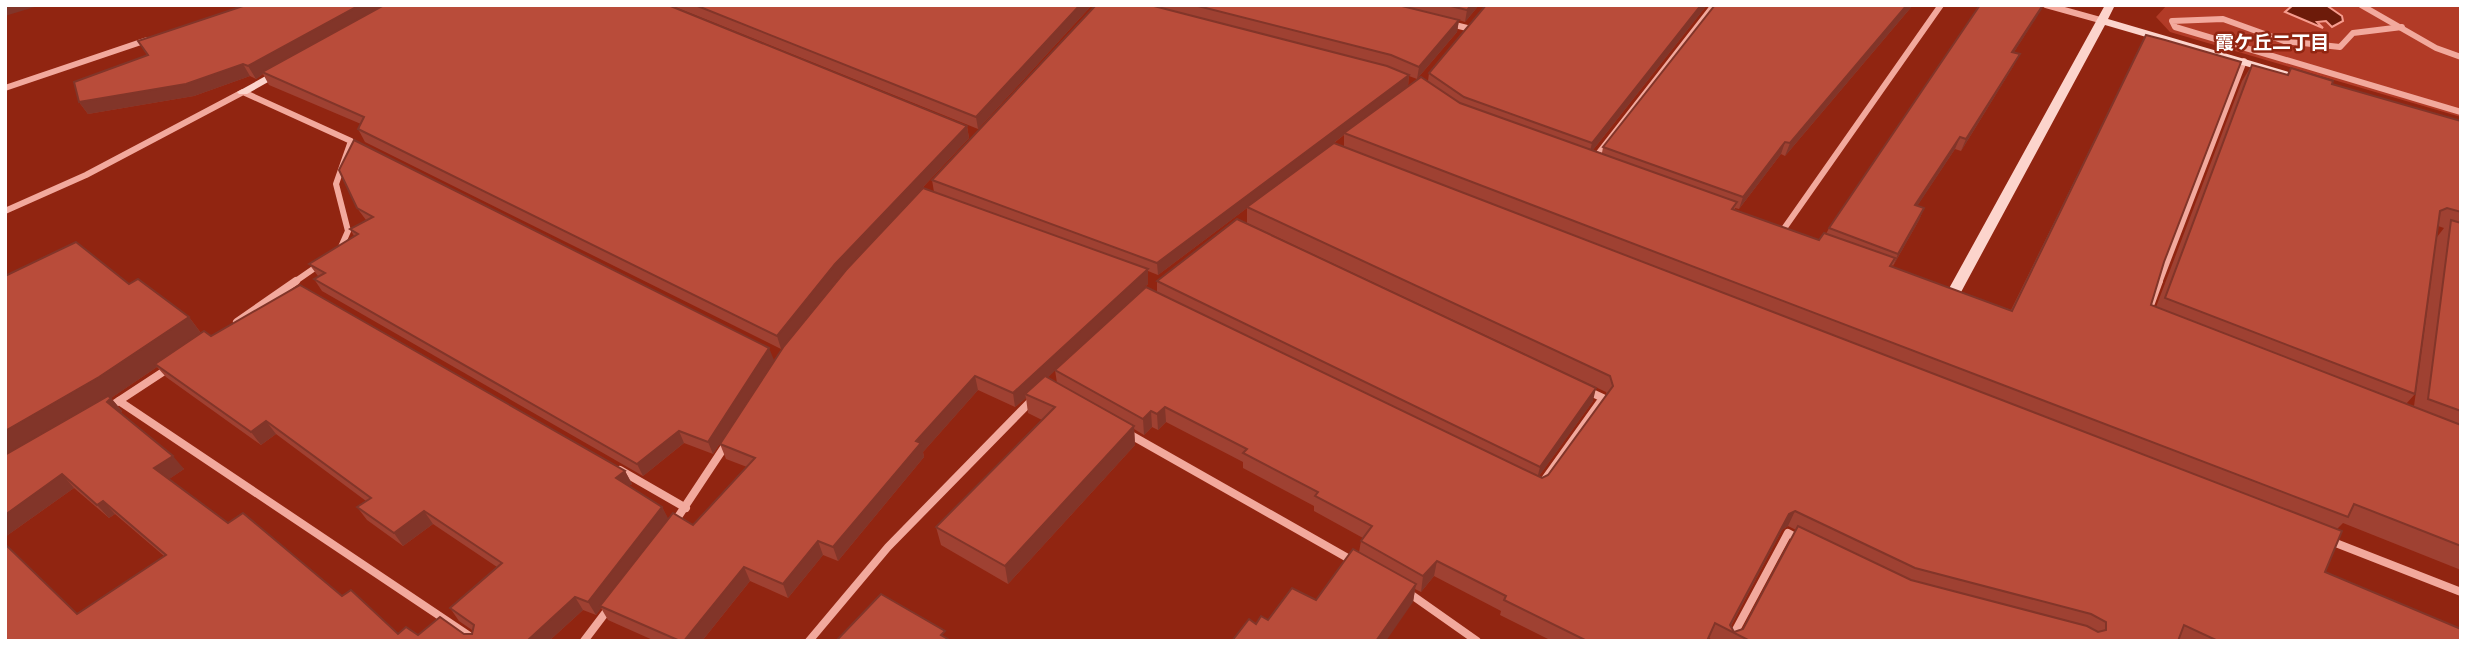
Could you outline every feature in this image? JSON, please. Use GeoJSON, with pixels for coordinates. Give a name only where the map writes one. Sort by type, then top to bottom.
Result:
{"type":"FeatureCollection","features":[{"type":"Feature","properties":{"kind":"street"},"geometry":{"type":"LineString","coordinates":[[1591,162],[1714,5]]}},
{"type":"Feature","properties":{"kind":"street"},"geometry":{"type":"LineString","coordinates":[[1783,230],[1941,5]]}},
{"type":"Feature","properties":{"kind":"street"},"geometry":{"type":"LineString","coordinates":[[2046,5],[2320,84]]}},
{"type":"Feature","properties":{"kind":"street"},"geometry":{"type":"LineString","coordinates":[[1940,289],[1953,294],[2110,5]]}},
{"type":"Feature","properties":{"kind":"street"},"geometry":{"type":"LineString","coordinates":[[2361,5],[2436,48],[2461,57]]}},
{"type":"Feature","properties":{"kind":"street"},"geometry":{"type":"LineString","coordinates":[[2402,27],[2353,33],[2340,47],[2317,47],[2284,41],[2222,19],[2172,21],[2175,27],[2461,112]]}},
{"type":"Feature","properties":{"kind":"street"},"geometry":{"type":"LineString","coordinates":[[1459,37],[1474,20]]}},
{"type":"Feature","properties":{"kind":"street"},"geometry":{"type":"LineString","coordinates":[[1443,22],[1467,27]]}},
{"type":"Feature","properties":{"kind":"street"},"geometry":{"type":"LineString","coordinates":[[5,88],[160,36]]}},
{"type":"Feature","properties":{"kind":"street"},"geometry":{"type":"LineString","coordinates":[[2150,306],[2244,61]]}},
{"type":"Feature","properties":{"kind":"street"},"geometry":{"type":"LineString","coordinates":[[5,211],[86,175],[292,65]]}},
{"type":"Feature","properties":{"kind":"street"},"geometry":{"type":"LineString","coordinates":[[243,92],[364,147]]}},
{"type":"Feature","properties":{"kind":"street"},"geometry":{"type":"LineString","coordinates":[[337,252],[348,239],[350,225],[335,197],[335,180],[351,141]]}},
{"type":"Feature","properties":{"kind":"street"},"geometry":{"type":"LineString","coordinates":[[1579,158],[1604,167]]}},
{"type":"Feature","properties":{"kind":"street"},"geometry":{"type":"LineString","coordinates":[[1771,225],[1796,234]]}},
{"type":"Feature","properties":{"kind":"street"},"geometry":{"type":"LineString","coordinates":[[229,328],[326,260]]}},
{"type":"Feature","properties":{"kind":"street"},"geometry":{"type":"LineString","coordinates":[[295,283],[306,289]]}},
{"type":"Feature","properties":{"kind":"street"},"geometry":{"type":"LineString","coordinates":[[102,412],[174,365]]}},
{"type":"Feature","properties":{"kind":"street"},"geometry":{"type":"LineString","coordinates":[[1527,481],[1539,487],[1603,398],[1579,386]]}},
{"type":"Feature","properties":{"kind":"street"},"geometry":{"type":"LineString","coordinates":[[809,641],[888,547],[1036,397]]}},
{"type":"Feature","properties":{"kind":"street"},"geometry":{"type":"LineString","coordinates":[[119,401],[477,641]]}},
{"type":"Feature","properties":{"kind":"street"},"geometry":{"type":"LineString","coordinates":[[1118,428],[1357,564]]}},
{"type":"Feature","properties":{"kind":"street"},"geometry":{"type":"LineString","coordinates":[[669,530],[730,438]]}},
{"type":"Feature","properties":{"kind":"street"},"geometry":{"type":"LineString","coordinates":[[614,467],[686,508]]}},
{"type":"Feature","properties":{"kind":"street"},"geometry":{"type":"LineString","coordinates":[[1730,641],[1788,533],[1811,544]]}},
{"type":"Feature","properties":{"kind":"street"},"geometry":{"type":"LineString","coordinates":[[2320,536],[2461,592]]}},
{"type":"Feature","properties":{"kind":"street"},"geometry":{"type":"LineString","coordinates":[[1393,584],[1429,604],[1465,638],[1477,641]]}},
{"type":"Feature","properties":{"kind":"street"},"geometry":{"type":"LineString","coordinates":[[584,641],[618,597]]}},
{"type":"Feature","properties":{"kind":"shaded area"},"geometry":{"type":"Polygon","coordinates":[[[2167,5],[2461,5],[2461,117],[2170,32],[2156,17],[2167,5]]]}},
{"type":"Feature","properties":{"kind":"shaded area"},"geometry":{"type":"Polygon","coordinates":[[[2293,5],[2326,5],[2342,16],[2343,21],[2332,27],[2326,21],[2317,22],[2323,28],[2285,12],[2293,5]]]}},
{"type":"Feature","properties":{"kind":"building"},"geometry":{"type":"Polygon","coordinates":[[[246,5],[360,5],[248,66],[243,64],[186,84],[79,102],[74,82],[148,55],[138,41],[246,5]]]}},
{"type":"Feature","properties":{"kind":"building"},"geometry":{"type":"Polygon","coordinates":[[[384,5],[668,5],[967,126],[835,264],[777,336],[358,129],[364,117],[262,72],[384,5]]]}},
{"type":"Feature","properties":{"kind":"building"},"geometry":{"type":"Polygon","coordinates":[[[695,5],[1080,5],[976,117],[695,5]]]}},
{"type":"Feature","properties":{"kind":"building"},"geometry":{"type":"Polygon","coordinates":[[[1096,5],[1150,5],[1387,66],[1409,75],[1157,263],[932,180],[1096,5]]]}},
{"type":"Feature","properties":{"kind":"building"},"geometry":{"type":"Polygon","coordinates":[[[1194,5],[1398,5],[1459,20],[1419,67],[1391,55],[1194,5]]]}},
{"type":"Feature","properties":{"kind":"building"},"geometry":{"type":"Polygon","coordinates":[[[1447,5],[1471,5],[1467,10],[1447,5]]]}},
{"type":"Feature","properties":{"kind":"building"},"geometry":{"type":"Polygon","coordinates":[[[1486,5],[1701,5],[1592,143],[1464,97],[1429,73],[1486,5]]]}},
{"type":"Feature","properties":{"kind":"building"},"geometry":{"type":"Polygon","coordinates":[[[1715,5],[1907,5],[1790,143],[1785,142],[1743,197],[1603,147],[1715,5]]]}},
{"type":"Feature","properties":{"kind":"building"},"geometry":{"type":"Polygon","coordinates":[[[1980,5],[2043,5],[2012,52],[2020,54],[1966,139],[1960,137],[1915,205],[1924,208],[1898,254],[1829,228],[1980,5]]]}},
{"type":"Feature","properties":{"kind":"building"},"geometry":{"type":"Polygon","coordinates":[[[2146,35],[2241,62],[2164,262],[2151,305],[2461,425],[2461,546],[2354,504],[2348,517],[1344,133],[1421,77],[1460,103],[1737,202],[1732,209],[1819,240],[1824,233],[1895,258],[1890,266],[2012,311],[2146,35]]]}},
{"type":"Feature","properties":{"kind":"building"},"geometry":{"type":"Polygon","coordinates":[[[2252,65],[2288,75],[2291,68],[2333,81],[2332,84],[2461,121],[2461,212],[2447,208],[2440,211],[2415,394],[2165,298],[2252,65]]]}},
{"type":"Feature","properties":{"kind":"building"},"geometry":{"type":"Polygon","coordinates":[[[354,140],[769,348],[708,442],[679,431],[637,464],[314,279],[325,273],[309,264],[358,234],[350,229],[373,217],[357,208],[339,170],[354,140]]]}},
{"type":"Feature","properties":{"kind":"building"},"geometry":{"type":"Polygon","coordinates":[[[1334,143],[2342,531],[2325,572],[2461,629],[2461,641],[2218,641],[2184,625],[2178,641],[1750,641],[1715,623],[1707,641],[1587,641],[1504,600],[1506,596],[1437,561],[1423,576],[1361,541],[1372,526],[1315,496],[1318,492],[1243,453],[1247,449],[1165,407],[1157,414],[1151,411],[1143,419],[1055,370],[1146,287],[1542,478],[1548,475],[1613,386],[1610,376],[1247,207],[1334,143]],[[1795,511],[1789,514],[1730,625],[1734,632],[1743,629],[1798,526],[1911,580],[2087,626],[2098,632],[2106,630],[2106,622],[2091,614],[1915,568],[1795,511]]]}},
{"type":"Feature","properties":{"kind":"building"},"geometry":{"type":"Polygon","coordinates":[[[923,188],[1148,269],[1013,393],[975,376],[916,441],[921,443],[833,547],[818,541],[783,584],[744,567],[684,641],[600,606],[673,513],[693,525],[755,458],[720,444],[784,346],[846,270],[923,188]]]}},
{"type":"Feature","properties":{"kind":"building"},"geometry":{"type":"Polygon","coordinates":[[[1237,219],[1596,388],[1540,467],[1157,281],[1237,219]]]}},
{"type":"Feature","properties":{"kind":"building"},"geometry":{"type":"Polygon","coordinates":[[[2451,220],[2461,223],[2461,411],[2428,399],[2451,220]]]}},
{"type":"Feature","properties":{"kind":"building"},"geometry":{"type":"Polygon","coordinates":[[[76,242],[129,284],[138,279],[189,317],[99,377],[5,431],[5,276],[76,242]]]}},
{"type":"Feature","properties":{"kind":"building"},"geometry":{"type":"Polygon","coordinates":[[[300,285],[625,471],[616,478],[662,507],[588,602],[575,597],[527,641],[5,641],[5,544],[77,614],[166,555],[103,501],[97,505],[62,474],[5,515],[5,455],[108,396],[111,398],[107,402],[173,456],[154,468],[228,523],[243,513],[342,596],[351,590],[398,634],[406,627],[418,635],[440,617],[464,634],[472,634],[474,625],[450,608],[502,563],[424,511],[394,533],[357,507],[371,498],[266,421],[251,432],[155,364],[204,331],[211,336],[300,285]]]}},
{"type":"Feature","properties":{"kind":"building"},"geometry":{"type":"Polygon","coordinates":[[[1045,376],[1134,426],[1005,566],[936,527],[1055,407],[1025,394],[1045,376]]]}},
{"type":"Feature","properties":{"kind":"building"},"geometry":{"type":"Polygon","coordinates":[[[1353,549],[1416,584],[1376,641],[1232,641],[1249,619],[1256,624],[1261,616],[1268,620],[1292,588],[1316,600],[1353,549]]]}},
{"type":"Feature","properties":{"kind":"building"},"geometry":{"type":"Polygon","coordinates":[[[881,594],[945,631],[941,635],[951,641],[836,641],[881,594]]]}},
{"type":"Feature","properties":{"kind":"district","name":"霞ケ丘二丁目"},"geometry":{"type":"Point","coordinates":[2272,42]}}]}
